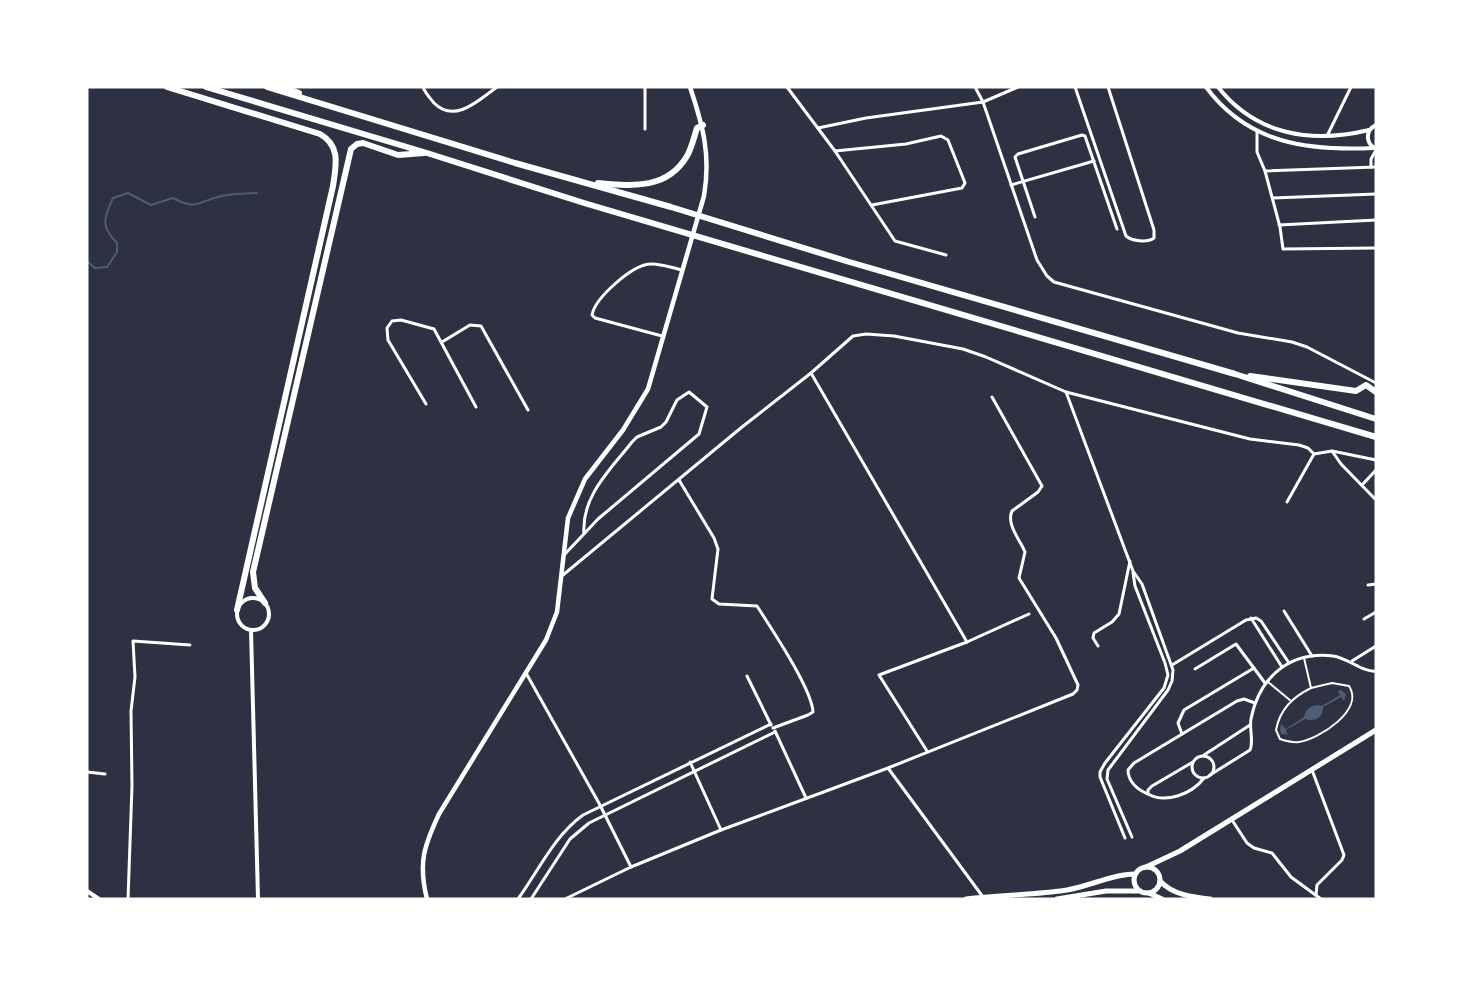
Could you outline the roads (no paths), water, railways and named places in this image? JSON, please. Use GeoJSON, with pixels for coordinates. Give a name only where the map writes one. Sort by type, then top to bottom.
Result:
{"type":"FeatureCollection","features":[{"type":"Feature","properties":{"kind":"highway"},"geometry":{"type":"LineString","coordinates":[[167,87],[320,134],[328,139],[335,151],[335,169],[317,256],[237,610]]}},
{"type":"Feature","properties":{"kind":"highway"},"geometry":{"type":"LineString","coordinates":[[206,87],[584,203],[1376,437]]}},
{"type":"Feature","properties":{"kind":"highway"},"geometry":{"type":"LineString","coordinates":[[267,87],[1235,374],[1376,419]]}},
{"type":"Feature","properties":{"kind":"highway"},"geometry":{"type":"LineString","coordinates":[[283,87],[387,124]]}},
{"type":"Feature","properties":{"kind":"highway"},"geometry":{"type":"LineString","coordinates":[[582,182],[638,186],[659,182],[681,165],[688,154],[697,128],[703,125]]}},
{"type":"Feature","properties":{"kind":"highway"},"geometry":{"type":"LineString","coordinates":[[266,603],[255,588],[253,572],[352,147],[363,143],[405,156],[427,153]]}},
{"type":"Feature","properties":{"kind":"highway"},"geometry":{"type":"LineString","coordinates":[[317,256],[326,258]]}},
{"type":"Feature","properties":{"kind":"highway"},"geometry":{"type":"LineString","coordinates":[[1235,374],[1356,391],[1368,382],[1376,392]]}},
{"type":"Feature","properties":{"kind":"highway"},"geometry":{"type":"LineString","coordinates":[[1138,891],[1134,885],[1135,874],[1140,869],[1180,851],[1376,730]]}},
{"type":"Feature","properties":{"kind":"highway"},"geometry":{"type":"LineString","coordinates":[[1146,867],[1156,871],[1160,881],[1175,892],[1210,899]]}},
{"type":"Feature","properties":{"kind":"highway"},"geometry":{"type":"LineString","coordinates":[[966,899],[1068,890],[1119,875],[1135,874]]}},
{"type":"Feature","properties":{"kind":"highway"},"geometry":{"type":"LineString","coordinates":[[1149,893],[1158,888],[1160,881]]}},
{"type":"Feature","properties":{"kind":"highway"},"geometry":{"type":"LineString","coordinates":[[1058,899],[1093,896],[1114,890],[1149,893],[1162,899]]}},
{"type":"Feature","properties":{"kind":"main road"},"geometry":{"type":"LineString","coordinates":[[427,899],[422,881],[425,844],[439,814],[553,626],[557,612],[568,518],[585,479],[623,430],[648,389],[704,196],[707,163],[703,125],[690,87]]}},
{"type":"Feature","properties":{"kind":"street"},"geometry":{"type":"LineString","coordinates":[[423,87],[436,105],[452,112],[464,110],[497,87]]}},
{"type":"Feature","properties":{"kind":"street"},"geometry":{"type":"LineString","coordinates":[[645,87],[645,129]]}},
{"type":"Feature","properties":{"kind":"street"},"geometry":{"type":"LineString","coordinates":[[787,87],[836,151],[895,241],[946,255]]}},
{"type":"Feature","properties":{"kind":"street"},"geometry":{"type":"LineString","coordinates":[[975,87],[983,102],[1037,260],[1047,276],[1054,282],[1238,333],[1292,342],[1321,354],[1368,382],[1376,383]]}},
{"type":"Feature","properties":{"kind":"street"},"geometry":{"type":"LineString","coordinates":[[818,128],[866,118],[983,102],[1018,87]]}},
{"type":"Feature","properties":{"kind":"street"},"geometry":{"type":"LineString","coordinates":[[1075,87],[1125,236],[1151,240],[1154,238],[1154,230],[1108,87]]}},
{"type":"Feature","properties":{"kind":"street"},"geometry":{"type":"LineString","coordinates":[[1206,87],[1228,112],[1257,132],[1280,141],[1375,149]]}},
{"type":"Feature","properties":{"kind":"street"},"geometry":{"type":"LineString","coordinates":[[1218,87],[1228,100],[1263,123],[1285,133],[1347,135],[1369,130],[1376,125]]}},
{"type":"Feature","properties":{"kind":"street"},"geometry":{"type":"LineString","coordinates":[[1327,136],[1351,87]]}},
{"type":"Feature","properties":{"kind":"street"},"geometry":{"type":"LineString","coordinates":[[1369,130],[1368,142],[1375,149]]}},
{"type":"Feature","properties":{"kind":"street"},"geometry":{"type":"LineString","coordinates":[[1257,132],[1257,152],[1265,171],[1283,249],[1376,248]]}},
{"type":"Feature","properties":{"kind":"street"},"geometry":{"type":"LineString","coordinates":[[1035,217],[1015,161],[1016,155],[1080,135],[1085,136],[1117,229]]}},
{"type":"Feature","properties":{"kind":"street"},"geometry":{"type":"LineString","coordinates":[[836,151],[906,144],[941,136],[948,140],[965,183],[962,188],[872,205]]}},
{"type":"Feature","properties":{"kind":"street"},"geometry":{"type":"LineString","coordinates":[[1371,166],[1375,149]]}},
{"type":"Feature","properties":{"kind":"street"},"geometry":{"type":"LineString","coordinates":[[1011,185],[1094,161]]}},
{"type":"Feature","properties":{"kind":"street"},"geometry":{"type":"LineString","coordinates":[[1265,171],[1376,167]]}},
{"type":"Feature","properties":{"kind":"street"},"geometry":{"type":"LineString","coordinates":[[1272,198],[1376,194]]}},
{"type":"Feature","properties":{"kind":"street"},"geometry":{"type":"LineString","coordinates":[[1279,225],[1376,220]]}},
{"type":"Feature","properties":{"kind":"street"},"geometry":{"type":"LineString","coordinates":[[664,337],[592,317],[592,312],[596,303],[638,266],[649,264],[682,270]]}},
{"type":"Feature","properties":{"kind":"street"},"geometry":{"type":"LineString","coordinates":[[426,404],[388,340],[387,328],[390,322],[395,320],[431,327],[442,342],[476,407]]}},
{"type":"Feature","properties":{"kind":"street"},"geometry":{"type":"LineString","coordinates":[[442,342],[470,326],[481,326],[528,410]]}},
{"type":"Feature","properties":{"kind":"street"},"geometry":{"type":"LineString","coordinates":[[561,576],[811,373],[853,336],[878,334],[963,349],[1066,392],[1251,439],[1299,445],[1308,448],[1314,454]]}},
{"type":"Feature","properties":{"kind":"street"},"geometry":{"type":"LineString","coordinates":[[811,373],[967,642]]}},
{"type":"Feature","properties":{"kind":"street"},"geometry":{"type":"LineString","coordinates":[[562,556],[584,534],[598,519],[699,434],[707,407],[689,392],[677,400],[661,427],[637,437],[632,442],[594,493],[584,517],[584,534]]}},
{"type":"Feature","properties":{"kind":"street"},"geometry":{"type":"LineString","coordinates":[[1066,392],[1130,561],[1135,586],[1167,667],[1168,675],[1162,691],[1100,772],[1101,782],[1125,838]]}},
{"type":"Feature","properties":{"kind":"street"},"geometry":{"type":"LineString","coordinates":[[565,899],[630,867],[721,830],[888,768],[1073,694],[1077,690],[1078,685],[1056,638],[1019,578],[1025,552],[1011,524],[1010,516],[1012,511],[1038,492],[1042,486],[992,397]]}},
{"type":"Feature","properties":{"kind":"street"},"geometry":{"type":"LineString","coordinates":[[1314,454],[1332,451],[1376,460]]}},
{"type":"Feature","properties":{"kind":"street"},"geometry":{"type":"LineString","coordinates":[[1332,451],[1341,464],[1363,484],[1376,500]]}},
{"type":"Feature","properties":{"kind":"street"},"geometry":{"type":"LineString","coordinates":[[1287,502],[1314,454]]}},
{"type":"Feature","properties":{"kind":"street"},"geometry":{"type":"LineString","coordinates":[[1363,484],[1376,470]]}},
{"type":"Feature","properties":{"kind":"street"},"geometry":{"type":"LineString","coordinates":[[518,899],[540,864],[574,821],[600,805],[690,762],[813,711],[811,700],[794,666],[757,606],[720,604],[712,599],[718,549],[714,538],[678,480]]}},
{"type":"Feature","properties":{"kind":"street"},"geometry":{"type":"LineString","coordinates":[[1098,646],[1093,634],[1112,622],[1120,610],[1130,561]]}},
{"type":"Feature","properties":{"kind":"street"},"geometry":{"type":"LineString","coordinates":[[1132,837],[1107,774],[1110,766],[1168,690],[1172,681],[1172,665],[1142,584],[1133,571]]}},
{"type":"Feature","properties":{"kind":"street"},"geometry":{"type":"LineString","coordinates":[[1368,585],[1376,584]]}},
{"type":"Feature","properties":{"kind":"street"},"geometry":{"type":"LineString","coordinates":[[256,597],[266,603],[270,613],[266,624],[257,630],[246,629],[238,621],[237,610],[243,601],[256,597]]}},
{"type":"Feature","properties":{"kind":"street"},"geometry":{"type":"LineString","coordinates":[[1284,610],[1312,657]]}},
{"type":"Feature","properties":{"kind":"street"},"geometry":{"type":"LineString","coordinates":[[1364,620],[1376,612]]}},
{"type":"Feature","properties":{"kind":"street"},"geometry":{"type":"LineString","coordinates":[[927,751],[879,675],[967,642],[1029,614]]}},
{"type":"Feature","properties":{"kind":"street"},"geometry":{"type":"LineString","coordinates":[[1172,665],[1251,618],[1261,621],[1289,663]]}},
{"type":"Feature","properties":{"kind":"street"},"geometry":{"type":"LineString","coordinates":[[1251,618],[1282,667]]}},
{"type":"Feature","properties":{"kind":"street"},"geometry":{"type":"LineString","coordinates":[[251,630],[258,899]]}},
{"type":"Feature","properties":{"kind":"street"},"geometry":{"type":"LineString","coordinates":[[128,899],[132,786],[131,711],[135,676],[133,641],[190,645]]}},
{"type":"Feature","properties":{"kind":"street"},"geometry":{"type":"LineString","coordinates":[[1195,669],[1234,644],[1242,649],[1266,682],[1291,701]]}},
{"type":"Feature","properties":{"kind":"street"},"geometry":{"type":"LineString","coordinates":[[1350,661],[1376,646]]}},
{"type":"Feature","properties":{"kind":"street"},"geometry":{"type":"LineString","coordinates":[[1256,703],[1244,699],[1237,700],[1129,768],[1128,776],[1132,783],[1140,791],[1160,798],[1176,797],[1250,750],[1252,746],[1250,725],[1256,703],[1266,682],[1289,663],[1304,658],[1330,656],[1350,661],[1368,671],[1376,671]]}},
{"type":"Feature","properties":{"kind":"street"},"geometry":{"type":"LineString","coordinates":[[1304,658],[1311,688]]}},
{"type":"Feature","properties":{"kind":"street"},"geometry":{"type":"LineString","coordinates":[[1182,734],[1178,723],[1184,710],[1254,668]]}},
{"type":"Feature","properties":{"kind":"street"},"geometry":{"type":"LineString","coordinates":[[526,673],[600,805],[630,867]]}},
{"type":"Feature","properties":{"kind":"street"},"geometry":{"type":"LineString","coordinates":[[747,676],[806,798]]}},
{"type":"Feature","properties":{"kind":"street"},"geometry":{"type":"LineString","coordinates":[[1340,683],[1349,686],[1353,696],[1349,708],[1338,722],[1319,736],[1298,742],[1280,739],[1276,730],[1281,712],[1291,701],[1311,688],[1340,683]]}},
{"type":"Feature","properties":{"kind":"street"},"geometry":{"type":"LineString","coordinates":[[1148,794],[1148,789],[1152,786],[1250,725]]}},
{"type":"Feature","properties":{"kind":"street"},"geometry":{"type":"LineString","coordinates":[[522,894],[531,899],[570,839],[589,823],[694,771],[773,728]]}},
{"type":"Feature","properties":{"kind":"street"},"geometry":{"type":"LineString","coordinates":[[1203,756],[1209,758],[1213,763],[1210,775]]}},
{"type":"Feature","properties":{"kind":"street"},"geometry":{"type":"LineString","coordinates":[[690,762],[721,830]]}},
{"type":"Feature","properties":{"kind":"street"},"geometry":{"type":"LineString","coordinates":[[1193,762],[1192,768],[1195,774],[1204,778]]}},
{"type":"Feature","properties":{"kind":"street"},"geometry":{"type":"LineString","coordinates":[[888,768],[983,897]]}},
{"type":"Feature","properties":{"kind":"street"},"geometry":{"type":"LineString","coordinates":[[1312,770],[1344,855],[1342,860],[1317,885],[1316,895]]}},
{"type":"Feature","properties":{"kind":"street"},"geometry":{"type":"LineString","coordinates":[[87,772],[105,774]]}},
{"type":"Feature","properties":{"kind":"street"},"geometry":{"type":"LineString","coordinates":[[1232,820],[1247,843],[1254,848],[1272,853],[1291,877],[1321,899]]}},
{"type":"Feature","properties":{"kind":"street"},"geometry":{"type":"LineString","coordinates":[[87,891],[99,899]]}},
{"type":"Feature","properties":{"kind":"water"},"geometry":{"type":"Polygon","coordinates":[[[1341,690],[1346,694],[1344,701],[1341,697],[1323,707],[1322,714],[1318,718],[1305,719],[1286,730],[1288,735],[1281,734],[1281,724],[1286,729],[1304,717],[1310,707],[1322,706],[1340,695],[1338,691],[1341,690]]]}},
{"type":"Feature","properties":{"kind":"waterway"},"geometry":{"type":"LineString","coordinates":[[87,261],[95,268],[107,267],[117,252],[117,243],[108,232],[105,222],[113,198],[128,193],[151,205],[173,198],[192,205],[227,195],[257,193]]}}]}
